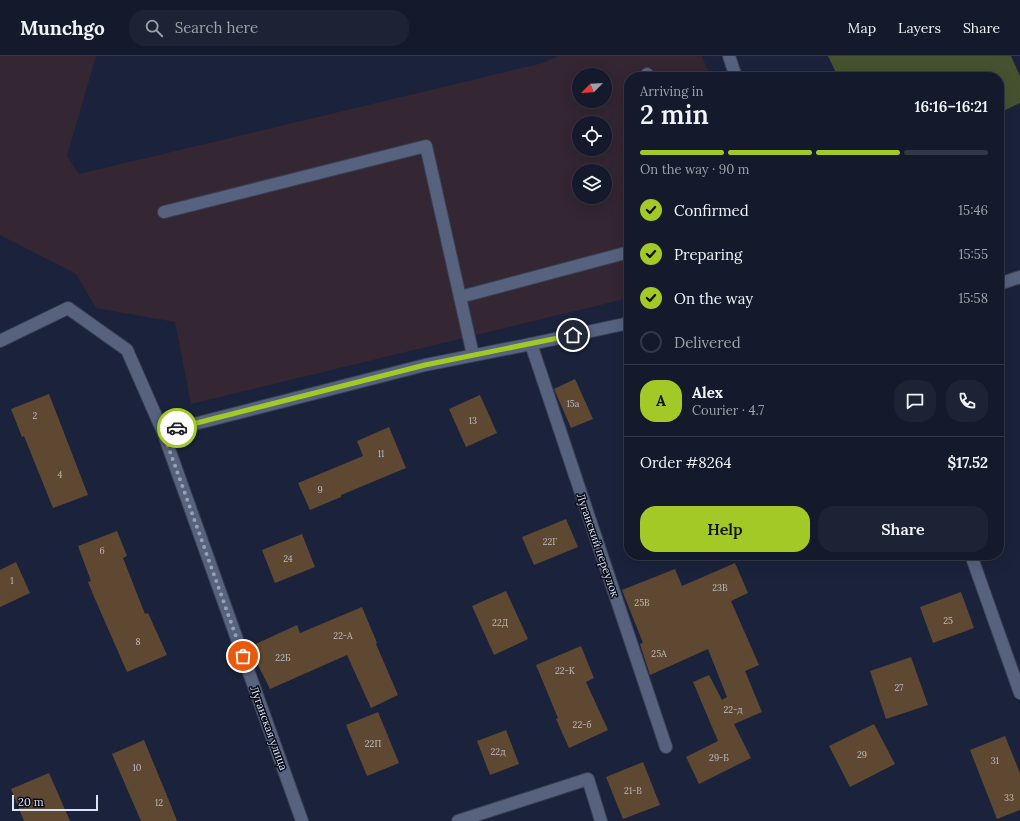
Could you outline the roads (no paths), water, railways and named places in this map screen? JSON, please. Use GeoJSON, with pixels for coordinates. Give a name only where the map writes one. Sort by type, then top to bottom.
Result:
{"type":"FeatureCollection","features":[{"type":"Feature","properties":{"kind":"street"},"geometry":{"type":"LineString","coordinates":[[729,56],[734,72]]}},
{"type":"Feature","properties":{"kind":"street"},"geometry":{"type":"LineString","coordinates":[[164,212],[426,146],[473,355]]}},
{"type":"Feature","properties":{"kind":"street"},"geometry":{"type":"LineString","coordinates":[[460,297],[624,253]]}},
{"type":"Feature","properties":{"kind":"street"},"geometry":{"type":"LineString","coordinates":[[1004,282],[1020,277]]}},
{"type":"Feature","properties":{"kind":"street","name":"Луганская улица"},"geometry":{"type":"LineString","coordinates":[[0,341],[68,308],[126,350],[163,432],[302,821]]}},
{"type":"Feature","properties":{"kind":"street"},"geometry":{"type":"LineString","coordinates":[[163,432],[425,365],[624,324]]}},
{"type":"Feature","properties":{"kind":"street","name":"Луганский переулок"},"geometry":{"type":"LineString","coordinates":[[531,344],[666,747]]}},
{"type":"Feature","properties":{"kind":"street"},"geometry":{"type":"LineString","coordinates":[[973,560],[1020,693]]}},
{"type":"Feature","properties":{"kind":"street"},"geometry":{"type":"LineString","coordinates":[[458,821],[588,779],[601,821]]}}]}
